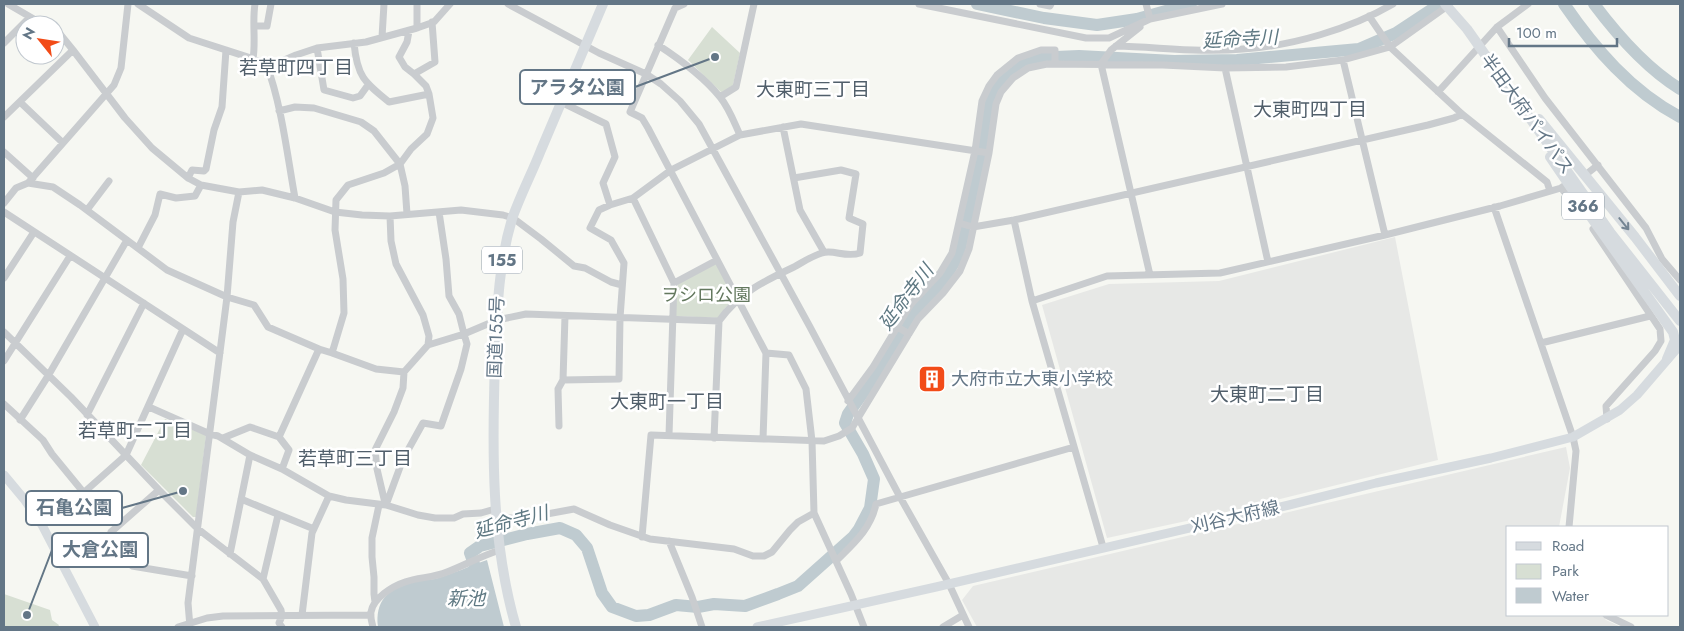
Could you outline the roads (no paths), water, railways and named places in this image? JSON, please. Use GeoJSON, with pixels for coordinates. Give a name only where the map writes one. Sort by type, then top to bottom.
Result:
{"type":"FeatureCollection","features":[{"type":"Feature","properties":{"kind":"highway","name":"国道155号"},"geometry":{"type":"LineString","coordinates":[[516,627],[500,550],[494,471],[496,320],[500,274],[513,218],[603,4]]}},
{"type":"Feature","properties":{"kind":"highway","name":"半田大府パイパス"},"geometry":{"type":"LineString","coordinates":[[1446,4],[1467,29],[1610,232],[1680,321]]}},
{"type":"Feature","properties":{"kind":"highway","name":"366"},"geometry":{"type":"LineString","coordinates":[[1482,51],[1635,237],[1680,296]]}},
{"type":"Feature","properties":{"kind":"highway","name":"366"},"geometry":{"type":"LineString","coordinates":[[1482,51],[1546,151],[1673,332],[1675,340],[1667,359]]}},
{"type":"Feature","properties":{"kind":"highway"},"geometry":{"type":"LineString","coordinates":[[1667,359],[1680,352]]}},
{"type":"Feature","properties":{"kind":"main road","name":"刈谷大府線"},"geometry":{"type":"LineString","coordinates":[[757,627],[1491,458],[1573,437],[1607,419],[1637,395],[1680,345]]}},
{"type":"Feature","properties":{"kind":"main road"},"geometry":{"type":"LineString","coordinates":[[4,475],[42,525],[94,627]]}},
{"type":"Feature","properties":{"kind":"street"},"geometry":{"type":"LineString","coordinates":[[8,4],[27,15]]}},
{"type":"Feature","properties":{"kind":"street"},"geometry":{"type":"LineString","coordinates":[[4,204],[16,188],[30,180],[114,85],[121,68],[128,4]]}},
{"type":"Feature","properties":{"kind":"street"},"geometry":{"type":"LineString","coordinates":[[138,4],[189,38],[266,63],[282,62],[317,48],[366,42],[409,31],[432,22],[450,4]]}},
{"type":"Feature","properties":{"kind":"street"},"geometry":{"type":"LineString","coordinates":[[253,59],[255,46],[255,4]]}},
{"type":"Feature","properties":{"kind":"street"},"geometry":{"type":"LineString","coordinates":[[255,26],[267,26],[271,4]]}},
{"type":"Feature","properties":{"kind":"street"},"geometry":{"type":"LineString","coordinates":[[382,38],[384,4]]}},
{"type":"Feature","properties":{"kind":"street"},"geometry":{"type":"LineString","coordinates":[[417,4],[417,28]]}},
{"type":"Feature","properties":{"kind":"street"},"geometry":{"type":"LineString","coordinates":[[508,4],[599,53],[646,74],[661,84],[689,111],[713,148],[858,420],[949,584],[969,627]]}},
{"type":"Feature","properties":{"kind":"street"},"geometry":{"type":"LineString","coordinates":[[684,4],[675,8],[630,112],[642,118],[766,353],[763,439]]}},
{"type":"Feature","properties":{"kind":"street"},"geometry":{"type":"LineString","coordinates":[[720,98],[736,87],[754,4]]}},
{"type":"Feature","properties":{"kind":"street"},"geometry":{"type":"LineString","coordinates":[[919,4],[1086,38],[1109,38],[1150,19],[1222,4]]}},
{"type":"Feature","properties":{"kind":"street"},"geometry":{"type":"LineString","coordinates":[[1040,4],[1050,6],[1051,4]]}},
{"type":"Feature","properties":{"kind":"street"},"geometry":{"type":"LineString","coordinates":[[1114,48],[1244,49],[1300,40],[1369,16],[1393,4]]}},
{"type":"Feature","properties":{"kind":"street"},"geometry":{"type":"LineString","coordinates":[[642,537],[651,436],[824,441],[839,436],[852,428],[909,333],[923,313],[943,293],[960,271],[969,249],[989,153],[996,104],[1006,84],[1028,68],[1055,64],[1225,68],[1286,67],[1343,60],[1390,47],[1451,4]]}},
{"type":"Feature","properties":{"kind":"street"},"geometry":{"type":"LineString","coordinates":[[1438,92],[1496,27],[1528,4]]}},
{"type":"Feature","properties":{"kind":"street"},"geometry":{"type":"LineString","coordinates":[[1147,8],[1150,19]]}},
{"type":"Feature","properties":{"kind":"street"},"geometry":{"type":"LineString","coordinates":[[1369,16],[1390,47],[1462,114],[1547,182],[1550,191]]}},
{"type":"Feature","properties":{"kind":"street"},"geometry":{"type":"LineString","coordinates":[[1101,64],[1114,48],[1150,19]]}},
{"type":"Feature","properties":{"kind":"street"},"geometry":{"type":"LineString","coordinates":[[414,74],[435,62],[432,22]]}},
{"type":"Feature","properties":{"kind":"street"},"geometry":{"type":"LineString","coordinates":[[1496,27],[1545,98],[1646,228],[1662,259],[1680,280]]}},
{"type":"Feature","properties":{"kind":"street"},"geometry":{"type":"LineString","coordinates":[[4,42],[15,31]]}},
{"type":"Feature","properties":{"kind":"street"},"geometry":{"type":"LineString","coordinates":[[332,353],[344,312],[336,230],[336,200],[348,185],[384,174],[400,164],[411,149],[426,134],[433,118],[426,86],[405,68],[399,58],[407,42],[409,31]]}},
{"type":"Feature","properties":{"kind":"street"},"geometry":{"type":"LineString","coordinates":[[65,40],[106,95],[152,148],[188,178],[200,185],[239,192],[262,190],[295,198],[335,212],[362,216],[439,212],[479,212],[503,215],[513,218],[574,266],[585,268],[622,285]]}},
{"type":"Feature","properties":{"kind":"street"},"geometry":{"type":"LineString","coordinates":[[354,43],[360,75],[368,85],[389,102],[429,94]]}},
{"type":"Feature","properties":{"kind":"street"},"geometry":{"type":"LineString","coordinates":[[658,45],[685,62],[720,98],[740,135]]}},
{"type":"Feature","properties":{"kind":"street"},"geometry":{"type":"LineString","coordinates":[[317,48],[324,90],[353,98],[360,96],[368,85]]}},
{"type":"Feature","properties":{"kind":"street"},"geometry":{"type":"LineString","coordinates":[[4,117],[73,50]]}},
{"type":"Feature","properties":{"kind":"street"},"geometry":{"type":"LineString","coordinates":[[188,178],[192,170],[204,171],[206,169],[214,130],[222,107],[226,50]]}},
{"type":"Feature","properties":{"kind":"street"},"geometry":{"type":"LineString","coordinates":[[848,401],[873,367],[911,304],[940,273],[952,253],[976,151],[982,101],[989,86],[997,76],[1018,58],[1041,50],[1055,50],[1055,64]]}},
{"type":"Feature","properties":{"kind":"street"},"geometry":{"type":"LineString","coordinates":[[1343,60],[1385,235]]}},
{"type":"Feature","properties":{"kind":"street"},"geometry":{"type":"LineString","coordinates":[[266,63],[279,111],[295,198]]}},
{"type":"Feature","properties":{"kind":"street"},"geometry":{"type":"LineString","coordinates":[[1101,64],[1150,275]]}},
{"type":"Feature","properties":{"kind":"street"},"geometry":{"type":"LineString","coordinates":[[1225,68],[1268,262]]}},
{"type":"Feature","properties":{"kind":"street"},"geometry":{"type":"LineString","coordinates":[[997,76],[1006,84]]}},
{"type":"Feature","properties":{"kind":"street"},"geometry":{"type":"LineString","coordinates":[[20,102],[63,143]]}},
{"type":"Feature","properties":{"kind":"street"},"geometry":{"type":"LineString","coordinates":[[561,102],[606,124],[615,157],[603,183],[610,204]]}},
{"type":"Feature","properties":{"kind":"street"},"geometry":{"type":"LineString","coordinates":[[279,111],[295,107],[306,107],[347,117],[361,122],[374,131],[400,164],[405,186],[407,214]]}},
{"type":"Feature","properties":{"kind":"street"},"geometry":{"type":"LineString","coordinates":[[959,223],[973,227],[1014,220],[1428,125],[1462,114]]}},
{"type":"Feature","properties":{"kind":"street"},"geometry":{"type":"LineString","coordinates":[[563,380],[619,379],[620,318],[624,263],[611,240],[590,228],[599,210],[610,204],[632,198],[671,170],[740,135],[801,124],[989,153]]}},
{"type":"Feature","properties":{"kind":"street"},"geometry":{"type":"LineString","coordinates":[[783,127],[800,210],[824,252]]}},
{"type":"Feature","properties":{"kind":"street"},"geometry":{"type":"LineString","coordinates":[[4,152],[30,180],[53,188],[87,210],[167,270],[227,297],[254,306],[268,327],[376,370],[404,372]]}},
{"type":"Feature","properties":{"kind":"street"},"geometry":{"type":"LineString","coordinates":[[1589,172],[1598,165]]}},
{"type":"Feature","properties":{"kind":"street"},"geometry":{"type":"LineString","coordinates":[[714,438],[719,321],[738,298],[780,273],[824,252],[851,256],[860,253],[863,224],[849,218],[856,174],[841,170],[794,178]]}},
{"type":"Feature","properties":{"kind":"street"},"geometry":{"type":"LineString","coordinates":[[87,210],[108,182]]}},
{"type":"Feature","properties":{"kind":"street"},"geometry":{"type":"LineString","coordinates":[[138,248],[155,215],[160,194],[176,198],[195,196],[200,185]]}},
{"type":"Feature","properties":{"kind":"street"},"geometry":{"type":"LineString","coordinates":[[1032,301],[1107,276],[1220,273],[1385,235],[1563,187],[1584,214],[1660,329],[1661,341],[1655,351],[1606,406],[1607,419]]}},
{"type":"Feature","properties":{"kind":"street"},"geometry":{"type":"LineString","coordinates":[[189,625],[188,603],[239,192]]}},
{"type":"Feature","properties":{"kind":"street"},"geometry":{"type":"LineString","coordinates":[[632,198],[674,282],[669,436]]}},
{"type":"Feature","properties":{"kind":"street"},"geometry":{"type":"LineString","coordinates":[[1494,207],[1573,437],[1576,451],[1569,526]]}},
{"type":"Feature","properties":{"kind":"street"},"geometry":{"type":"LineString","coordinates":[[4,212],[220,353]]}},
{"type":"Feature","properties":{"kind":"street"},"geometry":{"type":"LineString","coordinates":[[376,602],[372,538],[383,505],[403,459],[423,423],[441,426],[454,392],[467,344],[459,314],[449,296],[439,212]]}},
{"type":"Feature","properties":{"kind":"street"},"geometry":{"type":"LineString","coordinates":[[390,216],[391,241],[396,264],[423,315],[429,336],[428,345]]}},
{"type":"Feature","properties":{"kind":"street"},"geometry":{"type":"LineString","coordinates":[[1014,220],[1032,301],[1103,547]]}},
{"type":"Feature","properties":{"kind":"street"},"geometry":{"type":"LineString","coordinates":[[4,278],[34,232]]}},
{"type":"Feature","properties":{"kind":"street"},"geometry":{"type":"LineString","coordinates":[[20,420],[48,376],[127,240]]}},
{"type":"Feature","properties":{"kind":"street"},"geometry":{"type":"LineString","coordinates":[[4,361],[70,256]]}},
{"type":"Feature","properties":{"kind":"street"},"geometry":{"type":"LineString","coordinates":[[674,282],[717,260]]}},
{"type":"Feature","properties":{"kind":"street"},"geometry":{"type":"LineString","coordinates":[[87,415],[144,303]]}},
{"type":"Feature","properties":{"kind":"street"},"geometry":{"type":"LineString","coordinates":[[383,505],[375,450],[394,412],[403,388],[404,372],[428,345],[464,334],[496,320],[526,314],[719,321]]}},
{"type":"Feature","properties":{"kind":"street"},"geometry":{"type":"LineString","coordinates":[[559,426],[558,389],[563,380],[565,316]]}},
{"type":"Feature","properties":{"kind":"street"},"geometry":{"type":"LineString","coordinates":[[1540,343],[1650,316]]}},
{"type":"Feature","properties":{"kind":"street"},"geometry":{"type":"LineString","coordinates":[[897,326],[909,333]]}},
{"type":"Feature","properties":{"kind":"street"},"geometry":{"type":"LineString","coordinates":[[42,525],[63,511],[126,455],[183,329]]}},
{"type":"Feature","properties":{"kind":"street"},"geometry":{"type":"LineString","coordinates":[[4,332],[198,529],[263,579],[281,610],[282,616],[279,623],[282,627]]}},
{"type":"Feature","properties":{"kind":"street"},"geometry":{"type":"LineString","coordinates":[[279,437],[319,348]]}},
{"type":"Feature","properties":{"kind":"street"},"geometry":{"type":"LineString","coordinates":[[766,353],[789,355],[806,389],[812,441],[814,514],[864,627]]}},
{"type":"Feature","properties":{"kind":"street"},"geometry":{"type":"LineString","coordinates":[[4,404],[43,440],[84,493]]}},
{"type":"Feature","properties":{"kind":"street"},"geometry":{"type":"LineString","coordinates":[[149,407],[223,438],[250,455],[282,469],[329,496],[383,505],[436,518],[454,518],[463,514],[481,513],[525,518],[574,509],[642,537],[734,549],[753,556],[764,556],[772,552],[798,522],[814,514]]}},
{"type":"Feature","properties":{"kind":"street"},"geometry":{"type":"LineString","coordinates":[[223,438],[250,427],[279,437],[289,450],[282,469]]}},
{"type":"Feature","properties":{"kind":"street"},"geometry":{"type":"LineString","coordinates":[[836,561],[870,523],[874,516],[876,504],[1074,447]]}},
{"type":"Feature","properties":{"kind":"street"},"geometry":{"type":"LineString","coordinates":[[230,554],[250,455]]}},
{"type":"Feature","properties":{"kind":"street"},"geometry":{"type":"LineString","coordinates":[[158,490],[111,532],[132,566],[192,576]]}},
{"type":"Feature","properties":{"kind":"street"},"geometry":{"type":"LineString","coordinates":[[302,616],[310,546],[314,529],[329,496]]}},
{"type":"Feature","properties":{"kind":"street"},"geometry":{"type":"LineString","coordinates":[[241,498],[314,529]]}},
{"type":"Feature","properties":{"kind":"street"},"geometry":{"type":"LineString","coordinates":[[263,579],[278,515]]}},
{"type":"Feature","properties":{"kind":"street"},"geometry":{"type":"LineString","coordinates":[[669,542],[692,596],[702,627]]}},
{"type":"Feature","properties":{"kind":"street"},"geometry":{"type":"LineString","coordinates":[[373,627],[371,611],[376,602],[404,582],[446,573],[467,562],[500,550]]}},
{"type":"Feature","properties":{"kind":"street"},"geometry":{"type":"LineString","coordinates":[[178,627],[223,616],[371,615]]}},
{"type":"Feature","properties":{"kind":"street"},"geometry":{"type":"LineString","coordinates":[[943,627],[963,615]]}},
{"type":"Feature","properties":{"kind":"street"},"geometry":{"type":"LineString","coordinates":[[1608,616],[1631,627]]}},
{"type":"Feature","properties":{"kind":"water","name":"新池"},"geometry":{"type":"Polygon","coordinates":[[[487,560],[504,627],[378,627],[381,603],[395,589],[411,582],[435,579],[487,560]]]}},
{"type":"Feature","properties":{"kind":"waterway"},"geometry":{"type":"LineString","coordinates":[[977,4],[1044,18],[1097,25],[1137,19],[1191,4]]}},
{"type":"Feature","properties":{"kind":"waterway","name":"延命寺川"},"geometry":{"type":"LineString","coordinates":[[474,564],[470,553],[480,546],[560,528],[576,535],[587,548],[602,593],[612,607],[636,616],[649,615],[676,605],[698,607],[714,604],[745,606],[798,586],[853,537],[870,508],[874,479],[863,454],[845,423],[848,414],[880,369],[908,320],[942,283],[958,256],[979,170],[985,124],[992,95],[1006,74],[1032,58],[1079,56],[1174,61],[1237,60],[1359,49],[1396,33],[1440,4]]}},
{"type":"Feature","properties":{"kind":"waterway","name":"延命寺川"},"geometry":{"type":"LineString","coordinates":[[1564,4],[1588,37],[1615,68],[1646,95],[1680,117]]}},
{"type":"Feature","properties":{"kind":"waterway"},"geometry":{"type":"LineString","coordinates":[[1594,4],[1633,51],[1680,89]]}},
{"type":"Feature","properties":{"kind":"place","name":"アラタ公園"},"geometry":{"type":"Point","coordinates":[715,57]}},
{"type":"Feature","properties":{"kind":"place","name":"大府市立大東小学校"},"geometry":{"type":"Point","coordinates":[932,379]}},
{"type":"Feature","properties":{"kind":"place","name":"石亀公園"},"geometry":{"type":"Point","coordinates":[183,491]}},
{"type":"Feature","properties":{"kind":"place","name":"大倉公園"},"geometry":{"type":"Point","coordinates":[27,615]}},
{"type":"Feature","properties":{"kind":"district","name":"若草町四丁目"},"geometry":{"type":"Point","coordinates":[296,67]}},
{"type":"Feature","properties":{"kind":"district","name":"大東町三丁目"},"geometry":{"type":"Point","coordinates":[813,89]}},
{"type":"Feature","properties":{"kind":"district","name":"大東町四丁目"},"geometry":{"type":"Point","coordinates":[1310,109]}},
{"type":"Feature","properties":{"kind":"district","name":"大東町二丁目"},"geometry":{"type":"Point","coordinates":[1267,394]}},
{"type":"Feature","properties":{"kind":"district","name":"大東町一丁目"},"geometry":{"type":"Point","coordinates":[667,401]}},
{"type":"Feature","properties":{"kind":"district","name":"若草町二丁目"},"geometry":{"type":"Point","coordinates":[135,430]}},
{"type":"Feature","properties":{"kind":"district","name":"若草町三丁目"},"geometry":{"type":"Point","coordinates":[355,458]}},
{"type":"Feature","properties":{"kind":"park label","name":"ヲシロ公園"},"geometry":{"type":"Point","coordinates":[706,295]}}]}
